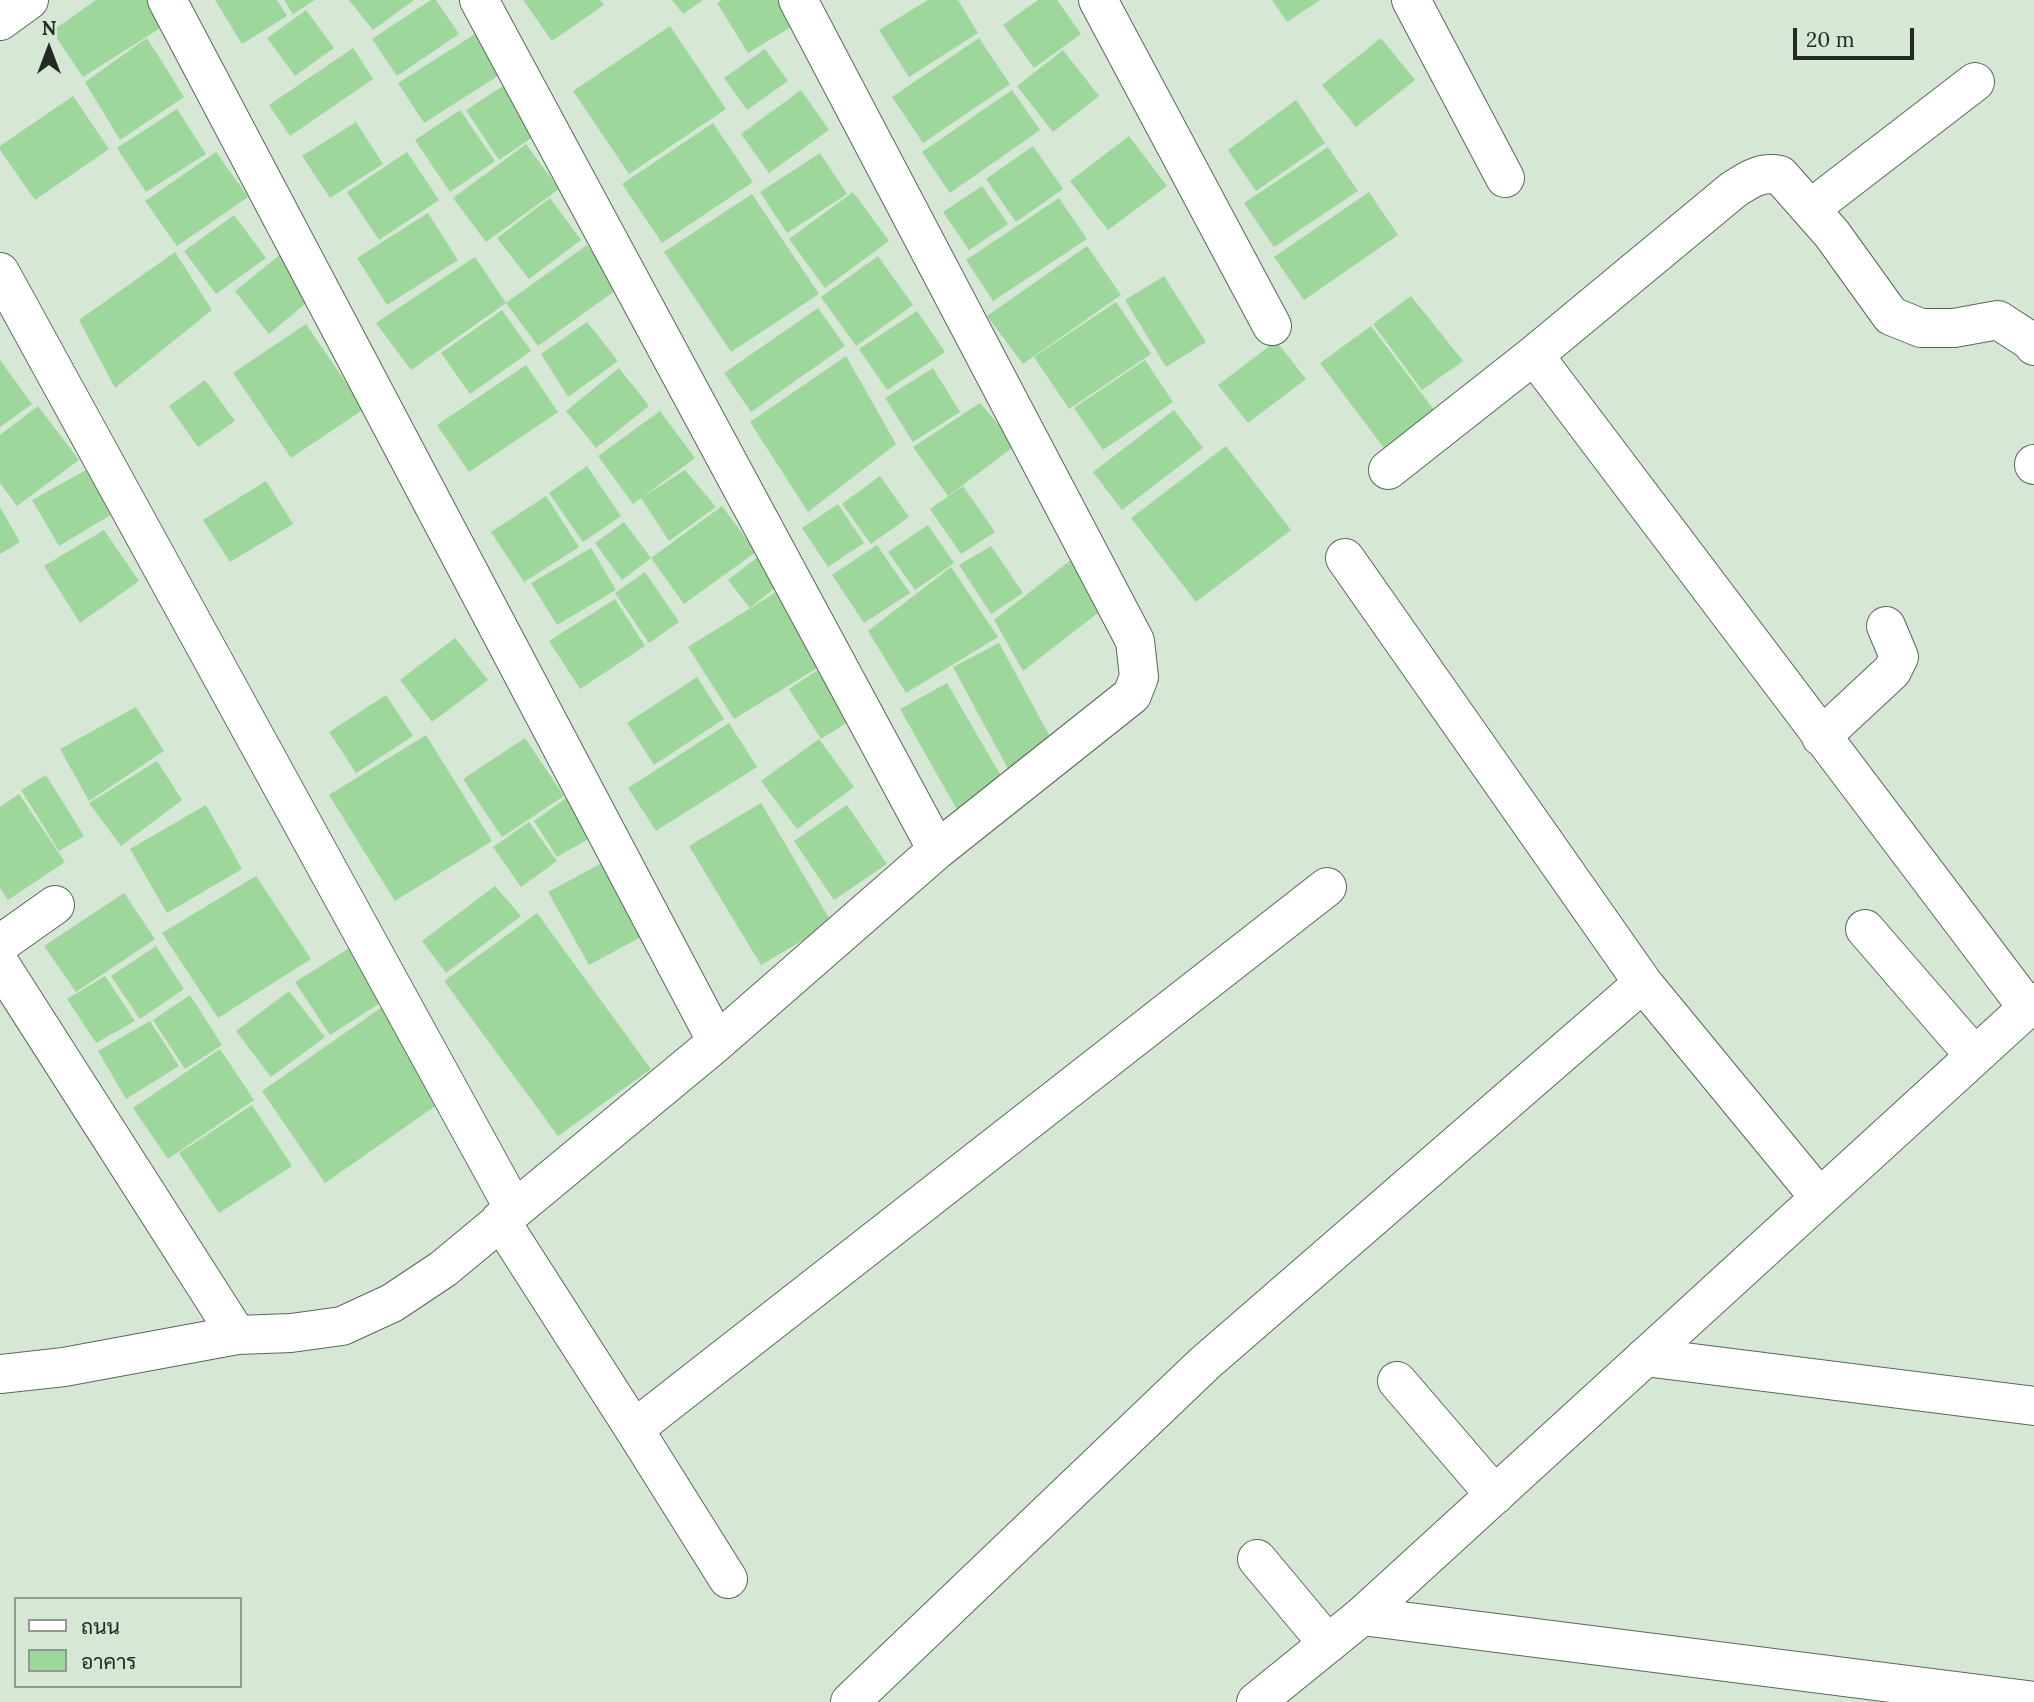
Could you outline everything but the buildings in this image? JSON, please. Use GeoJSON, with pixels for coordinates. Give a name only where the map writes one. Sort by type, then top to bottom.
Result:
{"type":"FeatureCollection","features":[{"type":"Feature","properties":{"kind":"street"},"geometry":{"type":"LineString","coordinates":[[0,21],[29,0]]}},
{"type":"Feature","properties":{"kind":"street"},"geometry":{"type":"LineString","coordinates":[[167,0],[717,1042]]}},
{"type":"Feature","properties":{"kind":"street"},"geometry":{"type":"LineString","coordinates":[[478,0],[937,850]]}},
{"type":"Feature","properties":{"kind":"street"},"geometry":{"type":"LineString","coordinates":[[0,1374],[64,1367],[237,1335],[291,1333],[342,1326],[392,1303],[443,1269],[717,1042],[937,850],[1132,695],[1139,677],[1135,641],[798,0]]}},
{"type":"Feature","properties":{"kind":"street"},"geometry":{"type":"LineString","coordinates":[[1098,0],[1272,326]]}},
{"type":"Feature","properties":{"kind":"street"},"geometry":{"type":"LineString","coordinates":[[1411,0],[1505,178]]}},
{"type":"Feature","properties":{"kind":"street"},"geometry":{"type":"LineString","coordinates":[[1810,209],[1975,82]]}},
{"type":"Feature","properties":{"kind":"street"},"geometry":{"type":"LineString","coordinates":[[1388,470],[1534,355],[1733,190],[1755,176],[1770,173],[1780,175],[1832,234],[1891,316],[1921,328],[1954,328],[1998,320],[2034,346]]}},
{"type":"Feature","properties":{"kind":"street"},"geometry":{"type":"LineString","coordinates":[[0,272],[507,1215],[634,1429],[728,1579]]}},
{"type":"Feature","properties":{"kind":"street"},"geometry":{"type":"LineString","coordinates":[[1256,1702],[1362,1616],[2031,1004],[1821,737],[1534,355]]}},
{"type":"Feature","properties":{"kind":"street"},"geometry":{"type":"LineString","coordinates":[[1345,558],[1643,983],[1819,1197]]}},
{"type":"Feature","properties":{"kind":"street"},"geometry":{"type":"LineString","coordinates":[[1821,737],[1892,671],[1899,657],[1886,625]]}},
{"type":"Feature","properties":{"kind":"street"},"geometry":{"type":"LineString","coordinates":[[634,1429],[1326,887]]}},
{"type":"Feature","properties":{"kind":"street"},"geometry":{"type":"LineString","coordinates":[[0,944],[55,905]]}},
{"type":"Feature","properties":{"kind":"street"},"geometry":{"type":"LineString","coordinates":[[1865,929],[1974,1055]]}},
{"type":"Feature","properties":{"kind":"street"},"geometry":{"type":"LineString","coordinates":[[0,964],[237,1335]]}},
{"type":"Feature","properties":{"kind":"street"},"geometry":{"type":"LineString","coordinates":[[850,1702],[1205,1363],[1643,983]]}},
{"type":"Feature","properties":{"kind":"street"},"geometry":{"type":"LineString","coordinates":[[1645,1357],[2034,1406]]}},
{"type":"Feature","properties":{"kind":"street"},"geometry":{"type":"LineString","coordinates":[[1397,1381],[1495,1494]]}},
{"type":"Feature","properties":{"kind":"street"},"geometry":{"type":"LineString","coordinates":[[1257,1559],[1328,1644]]}},
{"type":"Feature","properties":{"kind":"street"},"geometry":{"type":"LineString","coordinates":[[1362,1616],[2034,1701]]}}]}
